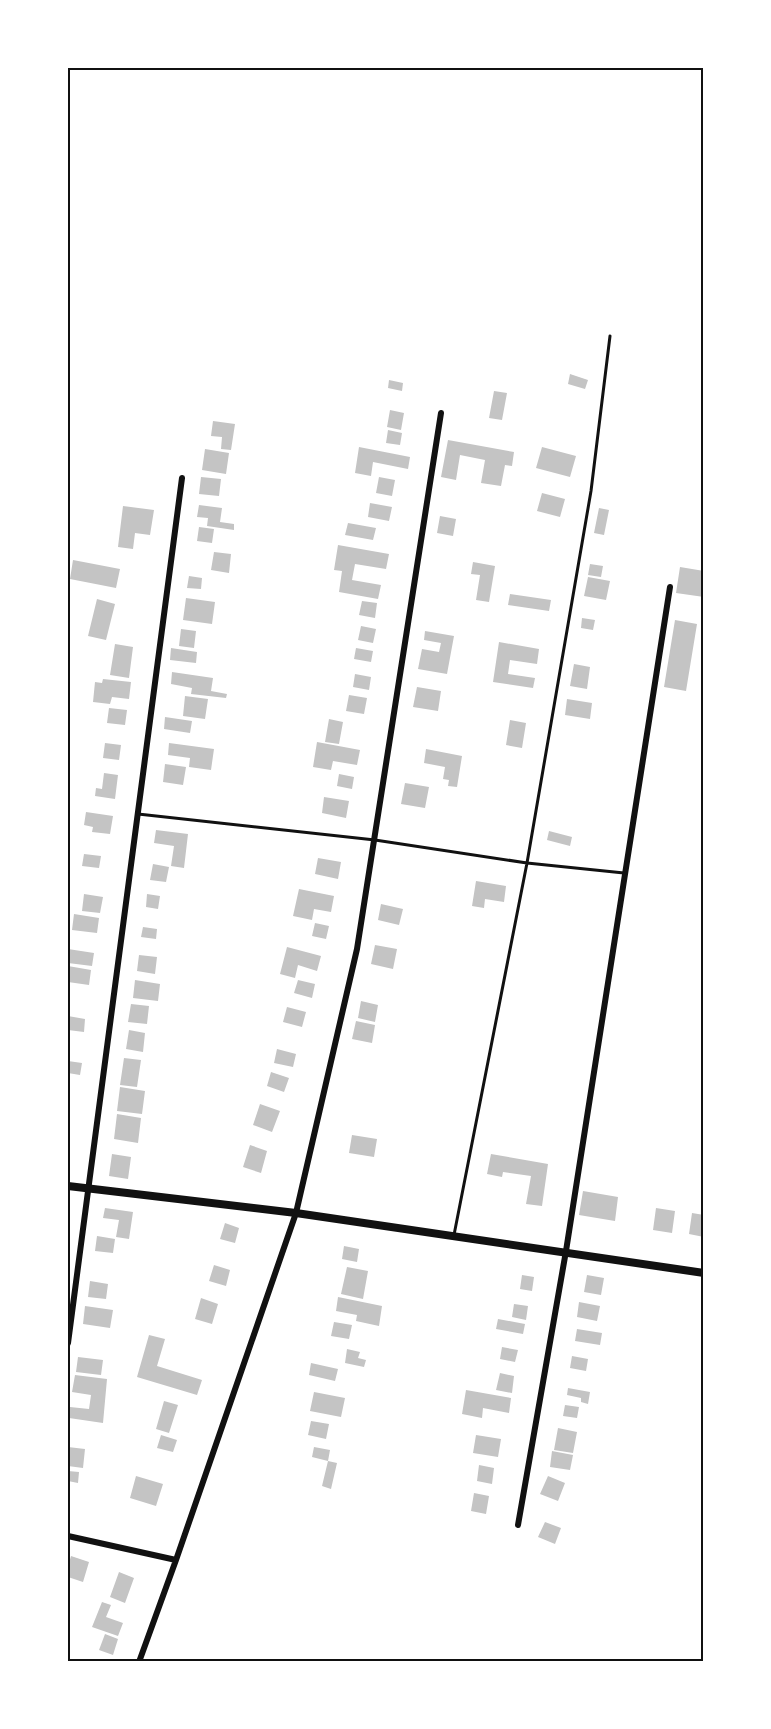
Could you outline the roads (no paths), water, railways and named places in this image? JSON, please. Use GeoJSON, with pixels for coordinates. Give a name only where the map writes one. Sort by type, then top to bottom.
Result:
{"type":"FeatureCollection","features":[{"type":"Feature","properties":{"kind":"street"},"geometry":{"type":"LineString","coordinates":[[139,1662],[296,1213],[357,949],[441,413]]}},
{"type":"Feature","properties":{"kind":"street"},"geometry":{"type":"LineString","coordinates":[[68,1343],[182,478]]}},
{"type":"Feature","properties":{"kind":"street"},"geometry":{"type":"LineString","coordinates":[[518,1525],[566,1251],[670,587]]}},
{"type":"Feature","properties":{"kind":"street"},"geometry":{"type":"LineString","coordinates":[[68,1186],[296,1213],[704,1273]]}},
{"type":"Feature","properties":{"kind":"street"},"geometry":{"type":"LineString","coordinates":[[68,1536],[176,1560]]}},
{"type":"Feature","properties":{"kind":"lane"},"geometry":{"type":"LineString","coordinates":[[454,1235],[527,863],[591,491],[610,336]]}},
{"type":"Feature","properties":{"kind":"lane"},"geometry":{"type":"LineString","coordinates":[[138,814],[375,840],[527,863],[626,873]]}}]}
